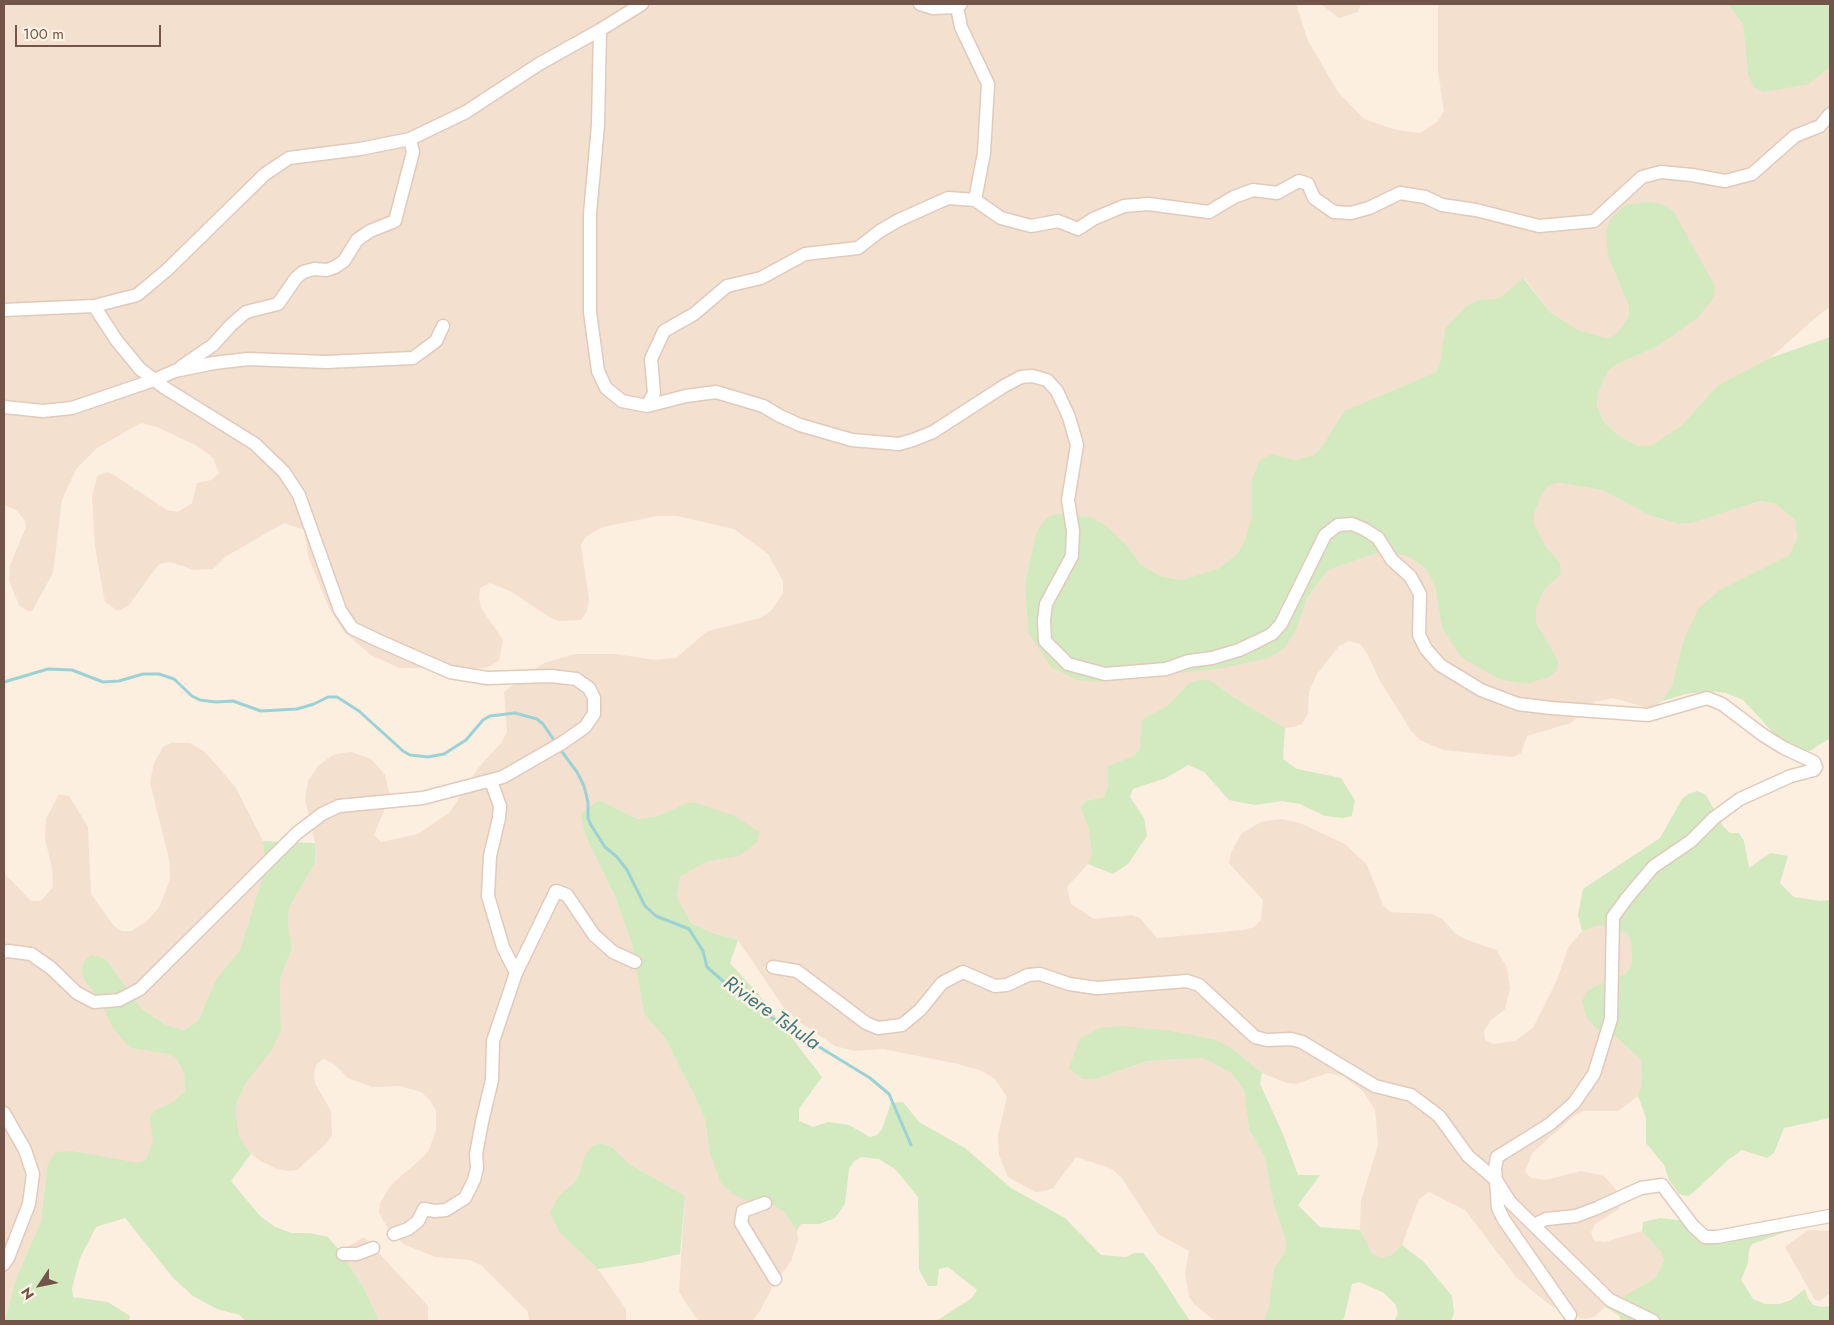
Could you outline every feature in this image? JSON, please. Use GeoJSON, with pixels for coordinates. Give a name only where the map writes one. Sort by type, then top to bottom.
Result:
{"type":"FeatureCollection","features":[{"type":"Feature","properties":{"kind":"street"},"geometry":{"type":"LineString","coordinates":[[4,310],[94,306],[137,295],[167,270],[264,174],[289,158],[360,149],[410,139],[466,112],[540,64],[642,4]]}},
{"type":"Feature","properties":{"kind":"street"},"geometry":{"type":"LineString","coordinates":[[920,4],[932,8],[959,5],[961,27],[988,84],[984,153],[975,200]]}},
{"type":"Feature","properties":{"kind":"street"},"geometry":{"type":"LineString","coordinates":[[600,30],[598,124],[590,214],[590,312],[598,371],[606,388],[622,401],[647,406],[686,396],[716,392],[763,406],[800,425],[852,440],[899,444],[933,432],[1020,377],[1032,376],[1047,380],[1058,391],[1069,416],[1077,445],[1068,500],[1073,531],[1072,556],[1046,604],[1044,620],[1045,641],[1068,664],[1106,674],[1166,669],[1189,661],[1212,658],[1239,650],[1256,642],[1272,634],[1280,624],[1325,535],[1338,525],[1352,524],[1378,538],[1392,560],[1410,576],[1420,594],[1419,635],[1426,649],[1440,665],[1480,690],[1518,704],[1648,714],[1707,698],[1722,704],[1763,735],[1784,748],[1814,762],[1816,767],[1814,770],[1791,776],[1740,799],[1714,818],[1691,841],[1653,868],[1627,898],[1613,917],[1611,1019],[1594,1074],[1574,1103],[1550,1124],[1497,1156],[1495,1168],[1498,1208],[1504,1220],[1570,1315]]}},
{"type":"Feature","properties":{"kind":"street"},"geometry":{"type":"LineString","coordinates":[[647,406],[654,393],[651,360],[664,331],[694,314],[726,286],[761,278],[805,254],[858,248],[880,231],[899,220],[948,198],[975,200],[1001,218],[1031,226],[1058,221],[1078,229],[1093,219],[1124,206],[1148,204],[1209,212],[1234,197],[1253,190],[1276,193],[1299,181],[1308,184],[1314,198],[1334,212],[1351,212],[1369,208],[1400,193],[1425,197],[1442,205],[1476,210],[1539,226],[1594,221],[1642,177],[1661,172],[1725,181],[1752,174],[1795,136],[1820,126],[1830,114]]}},
{"type":"Feature","properties":{"kind":"street"},"geometry":{"type":"LineString","coordinates":[[4,407],[43,411],[72,408],[154,380],[175,371],[214,345],[231,325],[246,312],[278,304],[296,278],[303,272],[314,269],[327,270],[335,267],[344,261],[357,240],[370,231],[395,221],[413,152],[410,139]]}},
{"type":"Feature","properties":{"kind":"street"},"geometry":{"type":"LineString","coordinates":[[4,952],[31,954],[52,968],[77,992],[94,1002],[119,1000],[140,989],[297,833],[322,814],[339,806],[423,798],[503,777],[562,743],[585,727],[594,714],[594,698],[589,688],[576,679],[551,676],[487,678],[450,672],[352,628],[340,610],[299,495],[284,472],[255,444],[154,380],[140,369],[94,306]]}},
{"type":"Feature","properties":{"kind":"street"},"geometry":{"type":"LineString","coordinates":[[175,371],[214,363],[248,359],[326,362],[413,358],[436,341],[443,326]]}},
{"type":"Feature","properties":{"kind":"street"},"geometry":{"type":"LineString","coordinates":[[491,781],[500,806],[490,856],[488,896],[503,947],[516,973]]}},
{"type":"Feature","properties":{"kind":"street"},"geometry":{"type":"LineString","coordinates":[[394,1234],[408,1229],[418,1221],[424,1209],[440,1211],[455,1206],[465,1198],[474,1180],[477,1168],[476,1154],[492,1080],[493,1041],[516,973],[556,891],[567,895],[594,935],[613,952],[635,962]]}},
{"type":"Feature","properties":{"kind":"street"},"geometry":{"type":"LineString","coordinates":[[773,967],[797,971],[866,1023],[878,1028],[902,1026],[920,1010],[942,983],[963,972],[995,986],[1007,986],[1028,975],[1040,974],[1069,984],[1097,988],[1186,981],[1199,985],[1255,1037],[1267,1040],[1290,1038],[1302,1042],[1375,1086],[1411,1095],[1420,1101],[1439,1116],[1468,1156],[1496,1180],[1510,1202],[1610,1300],[1653,1321]]}},
{"type":"Feature","properties":{"kind":"street"},"geometry":{"type":"LineString","coordinates":[[4,1113],[25,1150],[33,1174],[29,1204],[4,1264]]}},
{"type":"Feature","properties":{"kind":"street"},"geometry":{"type":"LineString","coordinates":[[1534,1225],[1546,1219],[1576,1216],[1641,1188],[1662,1185],[1693,1226],[1706,1237],[1717,1237],[1830,1216]]}},
{"type":"Feature","properties":{"kind":"street"},"geometry":{"type":"LineString","coordinates":[[765,1203],[743,1211],[741,1223],[775,1279]]}},
{"type":"Feature","properties":{"kind":"street"},"geometry":{"type":"LineString","coordinates":[[342,1254],[357,1254],[373,1248]]}},
{"type":"Feature","properties":{"kind":"shaded area"},"geometry":{"type":"Polygon","coordinates":[[[4,4],[1296,4],[1308,41],[1338,92],[1364,119],[1397,130],[1420,133],[1438,121],[1444,111],[1438,71],[1438,4],[1728,4],[1743,25],[1748,75],[1809,84],[1830,67],[1830,307],[1770,358],[1718,385],[1681,426],[1666,437],[1652,445],[1638,446],[1619,436],[1604,422],[1597,406],[1598,393],[1608,371],[1617,364],[1656,347],[1608,256],[1629,307],[1628,318],[1616,334],[1607,338],[1578,330],[1550,312],[1524,278],[1500,298],[1479,300],[1445,328],[1440,363],[1436,372],[1344,411],[1321,448],[1314,455],[1295,460],[1272,454],[1252,479],[1252,516],[1244,542],[1238,553],[1219,568],[1182,580],[1160,576],[1140,564],[1129,548],[1036,533],[1025,584],[1028,632],[1297,628],[1307,598],[1328,570],[1383,551],[1409,557],[1426,569],[1435,587],[1442,628],[1558,660],[1536,623],[1536,609],[1544,590],[1561,574],[1560,562],[1547,548],[1534,524],[1534,514],[1543,492],[1550,485],[1560,483],[1602,490],[1649,515],[1679,524],[1692,523],[1760,501],[1776,504],[1795,520],[1797,538],[1789,555],[1721,589],[1684,639],[1672,685],[1656,707],[1644,707],[1613,698],[1594,702],[1571,723],[1527,736],[1521,753],[1513,757],[1443,750],[1420,740],[1411,731],[1379,679],[1367,653],[1360,644],[1349,641],[1339,646],[1317,674],[1309,692],[1308,713],[1302,724],[1294,727],[1285,728],[1240,701],[1210,680],[1188,684],[1168,705],[1143,720],[1140,749],[1133,756],[1108,766],[1108,787],[1104,797],[1086,801],[1080,808],[1088,826],[1092,854],[1088,864],[1067,887],[1071,904],[1094,919],[1132,915],[1140,918],[1157,938],[1244,930],[1254,927],[1261,920],[1263,900],[1229,863],[1231,852],[1242,833],[1261,822],[1281,819],[1300,823],[1345,844],[1367,865],[1383,905],[1390,912],[1432,914],[1442,919],[1456,934],[1496,950],[1507,967],[1510,988],[1505,1009],[1490,1021],[1484,1031],[1485,1040],[1494,1044],[1515,1041],[1533,1028],[1557,980],[1568,948],[1582,931],[1601,925],[1627,933],[1631,942],[1632,964],[1626,973],[1597,985],[1597,1029],[1616,1037],[1641,1060],[1642,1083],[1638,1096],[1618,1111],[1584,1111],[1575,1115],[1532,1153],[1525,1172],[1531,1178],[1546,1180],[1581,1171],[1604,1176],[1617,1191],[1619,1209],[1595,1224],[1591,1232],[1594,1241],[1605,1242],[1642,1231],[1661,1252],[1664,1261],[1655,1278],[1605,1307],[1594,1317],[1585,1319],[1564,1313],[1546,1302],[1516,1277],[1465,1210],[1429,1192],[1419,1199],[1402,1245],[1392,1255],[1381,1259],[1372,1253],[1360,1230],[1361,1201],[1378,1145],[1375,1110],[1363,1091],[1343,1076],[1328,1073],[1296,1084],[1287,1083],[1262,1073],[1233,1049],[1172,1031],[1096,1079],[1147,1061],[1203,1058],[1231,1073],[1244,1090],[1249,1129],[1265,1158],[1273,1202],[1286,1241],[1285,1252],[1274,1268],[1269,1305],[1264,1321],[1215,1321],[1195,1305],[1189,1297],[1185,1273],[1189,1251],[1158,1234],[1122,1178],[1112,1169],[1076,1157],[1053,1188],[1035,1192],[1008,1177],[999,1155],[998,1135],[1007,1097],[995,1079],[982,1071],[958,1064],[883,1049],[855,1051],[835,1046],[801,1023],[784,1008],[738,940],[710,932],[691,923],[677,897],[680,877],[706,862],[739,856],[686,803],[658,816],[638,819],[599,800],[582,814],[585,835],[614,894],[632,944],[644,1014],[665,1038],[699,1105],[705,1120],[710,1153],[748,1201],[773,1205],[785,1213],[797,1231],[798,1240],[791,1261],[774,1284],[760,1311],[752,1321],[698,1321],[679,1292],[685,1196],[628,1163],[612,1147],[601,1143],[592,1146],[585,1155],[579,1175],[574,1183],[559,1195],[560,1233],[598,1269],[626,1309],[626,1321],[529,1321],[528,1312],[482,1266],[470,1260],[435,1257],[405,1245],[390,1232],[379,1213],[380,1203],[391,1185],[429,1150],[436,1130],[436,1111],[430,1100],[421,1092],[399,1086],[372,1087],[348,1078],[334,1064],[323,1059],[316,1065],[314,1074],[315,1083],[331,1111],[332,1135],[327,1143],[297,1170],[277,1169],[251,1154],[239,1136],[236,1113],[237,1102],[246,1083],[281,1031],[280,979],[292,948],[288,925],[289,908],[315,863],[315,843],[305,799],[308,781],[318,766],[333,755],[342,753],[352,752],[371,759],[385,775],[390,796],[374,835],[381,842],[418,834],[450,812],[479,767],[501,743],[507,732],[504,692],[520,679],[544,663],[575,654],[616,654],[655,660],[676,658],[708,631],[760,618],[771,611],[783,593],[783,581],[768,554],[734,529],[677,516],[657,516],[603,527],[585,537],[581,545],[589,599],[587,611],[581,620],[559,621],[549,617],[510,591],[490,583],[480,588],[479,598],[481,608],[503,640],[499,661],[486,668],[399,668],[371,655],[344,632],[329,608],[309,559],[304,530],[284,523],[225,557],[213,569],[194,570],[170,562],[159,564],[128,606],[118,611],[105,602],[95,547],[92,497],[97,476],[107,472],[114,475],[167,510],[178,512],[192,503],[197,483],[211,480],[219,473],[213,458],[197,446],[157,427],[141,423],[97,448],[76,469],[62,500],[53,573],[32,611],[27,611],[19,605],[9,581],[10,565],[26,527],[25,521],[16,510],[4,505],[4,4]]]}},
{"type":"Feature","properties":{"kind":"shaded area"},"geometry":{"type":"Polygon","coordinates":[[[1321,4],[1361,4],[1358,12],[1339,18],[1321,4]]]}},
{"type":"Feature","properties":{"kind":"shaded area"},"geometry":{"type":"Polygon","coordinates":[[[171,743],[190,743],[206,753],[236,788],[263,841],[265,869],[240,950],[216,979],[198,1021],[184,1030],[166,1025],[142,1009],[108,962],[101,957],[101,1003],[130,1048],[168,1054],[176,1058],[184,1073],[185,1091],[171,1103],[155,1110],[150,1118],[154,1142],[146,1159],[138,1164],[73,1151],[47,1167],[41,1221],[16,1279],[4,1320],[4,873],[31,901],[41,901],[53,887],[52,868],[45,838],[46,819],[59,794],[69,796],[88,827],[91,894],[114,926],[122,931],[131,931],[146,922],[160,906],[170,879],[169,859],[150,782],[154,763],[163,747],[171,743]]]}},
{"type":"Feature","properties":{"kind":"shaded area"},"geometry":{"type":"Polygon","coordinates":[[[1808,1230],[1830,1231],[1830,1293],[1820,1301],[1815,1300],[1785,1247],[1808,1230]]]}},
{"type":"Feature","properties":{"kind":"shaded area"},"geometry":{"type":"Polygon","coordinates":[[[364,1237],[428,1306],[428,1321],[379,1321],[365,1290],[340,1251],[364,1237]]]}},
{"type":"Feature","properties":{"kind":"green space"},"geometry":{"type":"Polygon","coordinates":[[[1728,4],[1830,4],[1830,67],[1809,84],[1763,92],[1754,87],[1748,75],[1743,25],[1728,4]]]}},
{"type":"Feature","properties":{"kind":"green space"},"geometry":{"type":"Polygon","coordinates":[[[1648,202],[1662,204],[1673,211],[1715,286],[1714,297],[1697,318],[1656,347],[1617,364],[1608,371],[1598,393],[1597,406],[1604,422],[1619,436],[1638,446],[1652,445],[1681,426],[1718,385],[1770,358],[1830,337],[1830,738],[1810,751],[1792,748],[1778,738],[1743,700],[1726,693],[1709,691],[1686,694],[1662,701],[1672,685],[1684,639],[1699,608],[1721,589],[1789,555],[1797,538],[1795,520],[1776,504],[1760,501],[1692,523],[1679,524],[1649,515],[1602,490],[1560,483],[1550,485],[1543,492],[1534,514],[1534,524],[1547,548],[1560,562],[1561,574],[1544,590],[1536,609],[1536,623],[1558,660],[1557,670],[1549,677],[1526,684],[1499,679],[1461,657],[1442,628],[1435,587],[1426,569],[1409,557],[1383,551],[1328,570],[1307,598],[1297,628],[1285,647],[1268,658],[1223,668],[1097,682],[1077,680],[1051,667],[1028,632],[1025,584],[1036,533],[1047,517],[1057,514],[1090,517],[1105,525],[1129,548],[1140,564],[1160,576],[1182,580],[1219,568],[1238,553],[1244,542],[1252,516],[1252,479],[1260,460],[1272,454],[1295,460],[1314,455],[1321,448],[1344,411],[1436,372],[1440,363],[1445,328],[1467,306],[1479,300],[1500,298],[1523,278],[1550,312],[1578,330],[1607,338],[1616,334],[1628,318],[1629,307],[1608,256],[1606,231],[1611,218],[1625,205],[1648,202]]]}},
{"type":"Feature","properties":{"kind":"green space"},"geometry":{"type":"Polygon","coordinates":[[[1199,680],[1210,680],[1240,701],[1285,728],[1283,759],[1297,769],[1341,778],[1355,800],[1352,816],[1343,818],[1325,816],[1300,804],[1282,801],[1255,805],[1229,800],[1204,772],[1188,765],[1166,778],[1133,789],[1130,797],[1144,818],[1147,836],[1128,864],[1113,874],[1088,864],[1092,854],[1088,826],[1080,808],[1086,801],[1104,797],[1108,787],[1108,766],[1133,756],[1140,749],[1142,720],[1168,705],[1188,684],[1199,680]]]}},
{"type":"Feature","properties":{"kind":"green space"},"geometry":{"type":"Polygon","coordinates":[[[1697,791],[1706,795],[1723,826],[1730,833],[1739,833],[1744,841],[1749,868],[1770,853],[1788,856],[1780,883],[1794,897],[1820,901],[1830,900],[1830,1118],[1784,1128],[1774,1153],[1767,1158],[1742,1150],[1688,1196],[1679,1194],[1669,1180],[1664,1165],[1646,1143],[1646,1118],[1638,1096],[1642,1083],[1641,1060],[1616,1037],[1597,1029],[1587,1018],[1582,1001],[1587,992],[1597,985],[1626,973],[1632,964],[1631,942],[1627,933],[1601,925],[1582,931],[1578,915],[1583,889],[1660,838],[1682,799],[1688,794],[1697,791]]]}},
{"type":"Feature","properties":{"kind":"green space"},"geometry":{"type":"Polygon","coordinates":[[[599,800],[638,819],[658,816],[686,803],[696,803],[735,816],[759,832],[757,842],[739,856],[706,862],[680,877],[677,897],[691,923],[710,932],[738,940],[730,963],[759,995],[822,1077],[799,1109],[799,1121],[813,1127],[828,1122],[849,1125],[870,1137],[877,1135],[882,1129],[891,1103],[903,1102],[919,1122],[965,1148],[1011,1188],[1065,1218],[1101,1255],[1126,1257],[1134,1253],[1143,1253],[1154,1266],[1190,1321],[936,1321],[972,1298],[977,1290],[948,1267],[939,1269],[937,1286],[928,1286],[919,1270],[918,1197],[895,1169],[879,1159],[861,1157],[854,1161],[849,1169],[845,1204],[835,1218],[819,1224],[801,1224],[797,1231],[785,1213],[773,1205],[748,1201],[734,1195],[721,1183],[710,1153],[705,1120],[699,1105],[665,1038],[644,1014],[632,944],[614,894],[585,835],[581,814],[599,800]]]}},
{"type":"Feature","properties":{"kind":"green space"},"geometry":{"type":"Polygon","coordinates":[[[263,841],[315,843],[315,863],[289,908],[288,925],[292,948],[280,979],[281,1031],[272,1049],[246,1083],[237,1102],[236,1113],[239,1136],[251,1154],[231,1181],[260,1216],[275,1227],[292,1233],[310,1233],[328,1237],[340,1251],[365,1290],[379,1321],[245,1321],[240,1315],[217,1309],[193,1296],[174,1279],[125,1218],[96,1227],[80,1258],[72,1288],[73,1297],[108,1302],[130,1316],[129,1321],[4,1321],[16,1279],[41,1221],[47,1167],[55,1152],[73,1151],[138,1163],[146,1159],[153,1142],[150,1117],[155,1110],[171,1103],[185,1091],[184,1073],[176,1058],[168,1054],[130,1048],[113,1028],[101,1003],[84,979],[82,970],[84,961],[91,955],[101,957],[108,962],[142,1009],[166,1025],[184,1030],[198,1021],[216,979],[240,950],[265,869],[263,841]]]}},
{"type":"Feature","properties":{"kind":"green space"},"geometry":{"type":"Polygon","coordinates":[[[1121,1026],[1172,1031],[1216,1040],[1233,1049],[1262,1073],[1260,1084],[1283,1134],[1298,1175],[1320,1175],[1298,1205],[1320,1227],[1360,1230],[1372,1253],[1381,1258],[1392,1255],[1402,1245],[1423,1261],[1452,1296],[1454,1313],[1451,1321],[1394,1321],[1398,1314],[1396,1305],[1384,1293],[1360,1282],[1352,1284],[1344,1319],[1340,1321],[1264,1321],[1269,1305],[1274,1268],[1285,1252],[1286,1241],[1273,1202],[1265,1158],[1249,1129],[1244,1090],[1231,1073],[1203,1058],[1147,1061],[1096,1079],[1083,1079],[1069,1068],[1080,1039],[1099,1028],[1121,1026]]]}},
{"type":"Feature","properties":{"kind":"green space"},"geometry":{"type":"Polygon","coordinates":[[[601,1143],[612,1147],[628,1163],[685,1196],[680,1254],[640,1263],[598,1269],[560,1233],[550,1213],[559,1195],[574,1183],[579,1175],[585,1155],[592,1146],[601,1143]]]}},
{"type":"Feature","properties":{"kind":"green space"},"geometry":{"type":"Polygon","coordinates":[[[1686,1216],[1712,1241],[1720,1244],[1737,1240],[1767,1223],[1791,1216],[1794,1229],[1752,1244],[1749,1250],[1748,1263],[1741,1280],[1753,1299],[1765,1304],[1779,1304],[1791,1300],[1805,1289],[1813,1305],[1830,1306],[1830,1321],[1621,1321],[1619,1315],[1605,1307],[1655,1278],[1664,1261],[1661,1252],[1642,1231],[1643,1222],[1660,1218],[1678,1220],[1686,1216]]]}},
{"type":"Feature","properties":{"kind":"waterway","name":"Riviere Tshula"},"geometry":{"type":"LineString","coordinates":[[4,682],[48,669],[72,670],[103,682],[119,681],[143,674],[159,674],[174,679],[192,696],[200,700],[216,702],[233,701],[261,711],[297,709],[328,697],[337,697],[359,711],[403,751],[410,755],[428,757],[444,754],[466,740],[483,720],[490,716],[515,713],[537,719],[543,724],[556,743]]}},
{"type":"Feature","properties":{"kind":"waterway","name":"Riviere Tshula"},"geometry":{"type":"LineString","coordinates":[[560,749],[577,772],[584,786],[588,802],[588,818],[591,825],[605,847],[617,857],[627,870],[645,906],[656,916],[689,929],[703,951],[707,967],[749,1004],[870,1078],[889,1094],[911,1145]]}}]}
